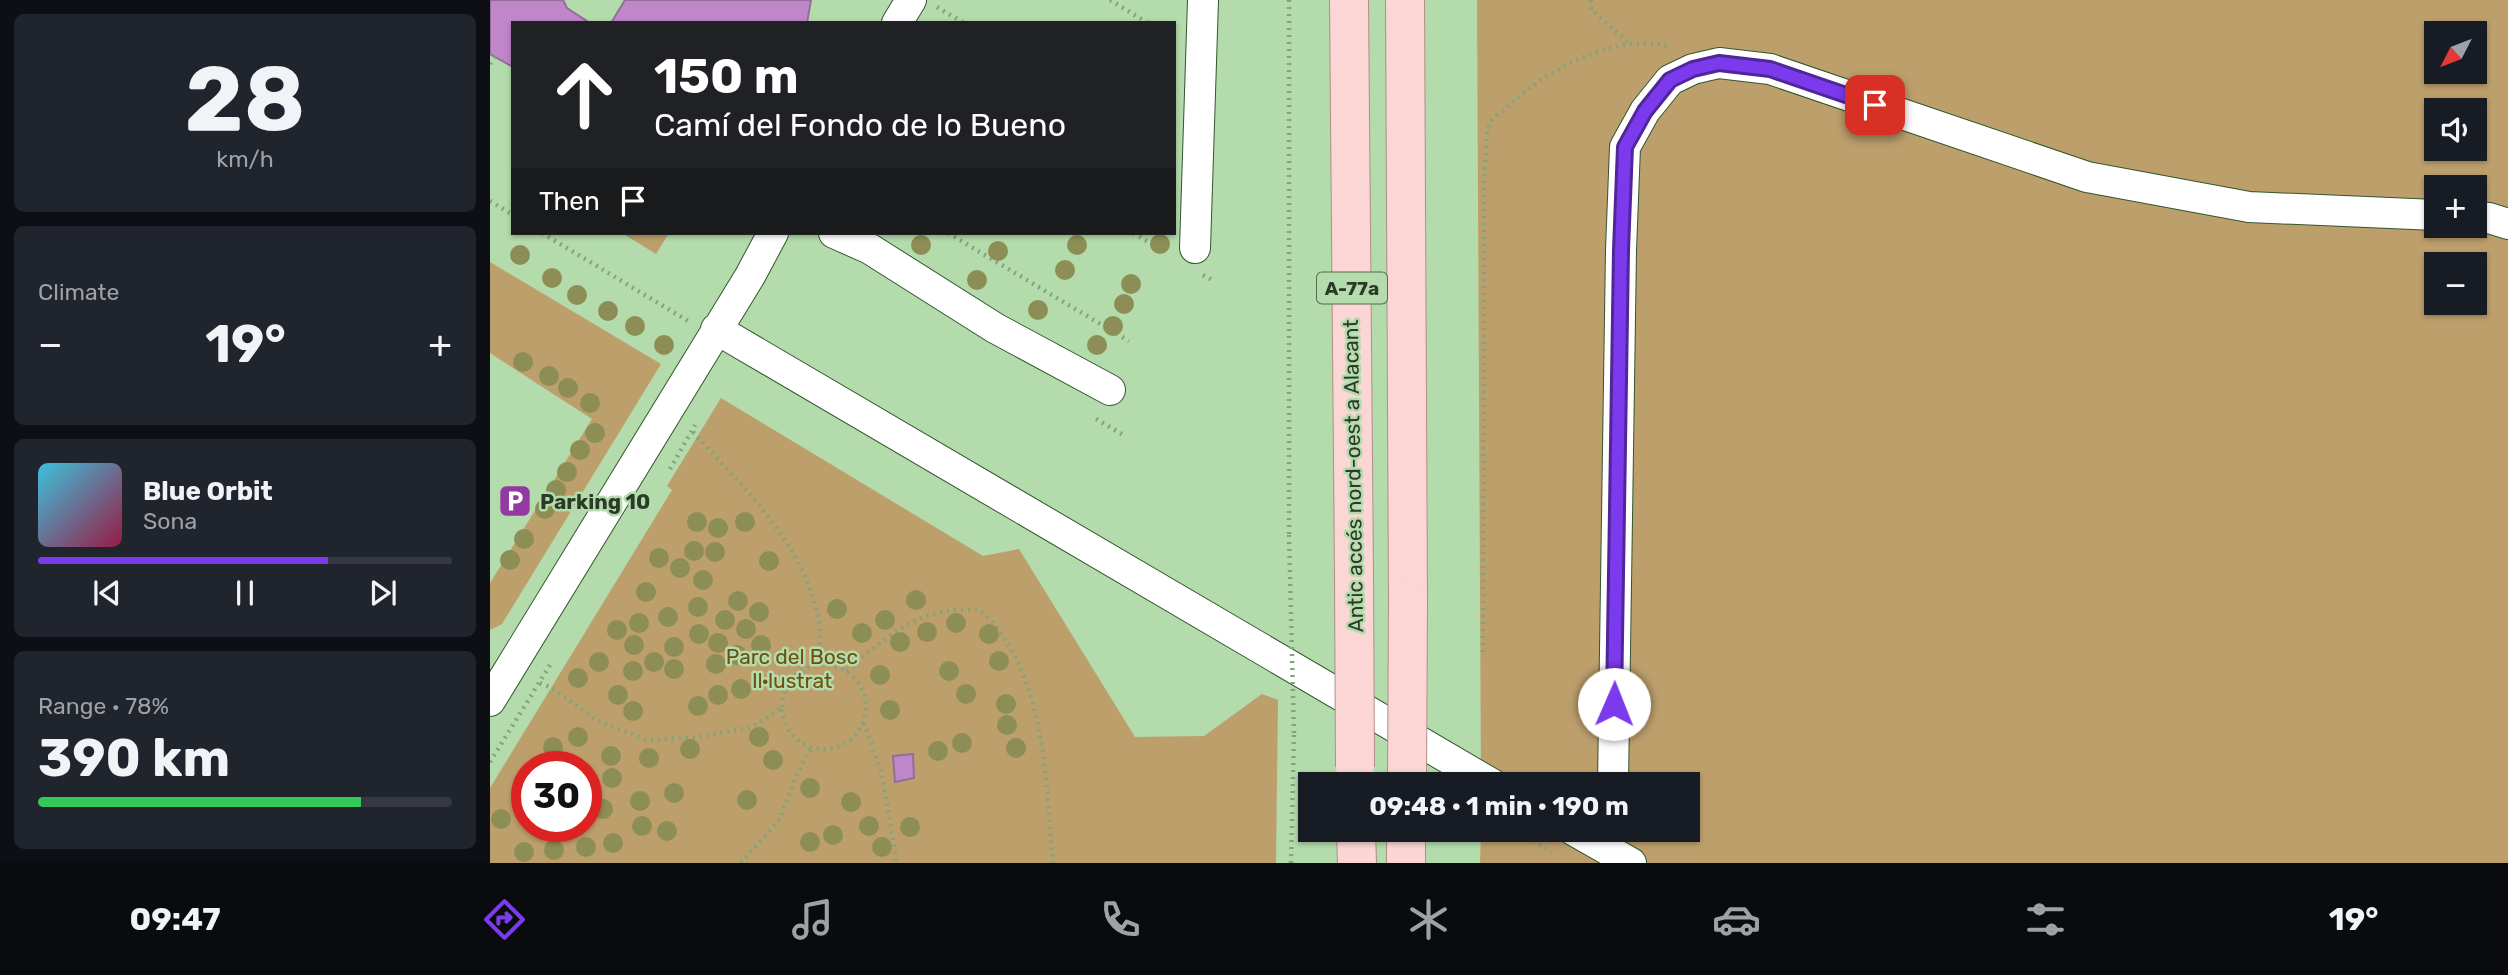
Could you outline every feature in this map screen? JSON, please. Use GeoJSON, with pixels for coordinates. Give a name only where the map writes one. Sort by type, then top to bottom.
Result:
{"type":"FeatureCollection","features":[{"type":"Feature","properties":{"kind":"main road","name":"Antic accés nord-oest a Alacant"},"geometry":{"type":"LineString","coordinates":[[1349,0],[1356,772]]}},
{"type":"Feature","properties":{"kind":"main road","name":"A-77a"},"geometry":{"type":"LineString","coordinates":[[1405,0],[1407,772]]}},
{"type":"Feature","properties":{"kind":"main road"},"geometry":{"type":"LineString","coordinates":[[1356,842],[1357,863]]}},
{"type":"Feature","properties":{"kind":"main road"},"geometry":{"type":"LineString","coordinates":[[1406,842],[1406,863]]}},
{"type":"Feature","properties":{"kind":"street"},"geometry":{"type":"LineString","coordinates":[[1195,248],[1203,0]]}},
{"type":"Feature","properties":{"kind":"street"},"geometry":{"type":"LineString","coordinates":[[899,21],[922,2]]}},
{"type":"Feature","properties":{"kind":"street"},"geometry":{"type":"LineString","coordinates":[[1613,772],[1625,147],[1645,111],[1670,80],[1693,69],[1719,63],[1770,69],[2087,177],[2249,207],[2424,214]]}},
{"type":"Feature","properties":{"kind":"street"},"geometry":{"type":"LineString","coordinates":[[2487,218],[2508,224]]}},
{"type":"Feature","properties":{"kind":"street"},"geometry":{"type":"LineString","coordinates":[[490,701],[706,320],[771,235]]}},
{"type":"Feature","properties":{"kind":"street"},"geometry":{"type":"LineString","coordinates":[[838,235],[870,249],[995,328],[1110,390]]}},
{"type":"Feature","properties":{"kind":"street"},"geometry":{"type":"LineString","coordinates":[[706,320],[1472,772]]}},
{"type":"Feature","properties":{"kind":"street"},"geometry":{"type":"LineString","coordinates":[[1597,842],[1617,852]]}},
{"type":"Feature","properties":{"kind":"path"},"geometry":{"type":"LineString","coordinates":[[1110,0],[1145,21]]}},
{"type":"Feature","properties":{"kind":"path"},"geometry":{"type":"LineString","coordinates":[[1289,0],[1289,534],[1294,734],[1292,863]]}},
{"type":"Feature","properties":{"kind":"path"},"geometry":{"type":"LineString","coordinates":[[1591,0],[1591,9],[1631,45]]}},
{"type":"Feature","properties":{"kind":"path"},"geometry":{"type":"LineString","coordinates":[[922,2],[960,21]]}},
{"type":"Feature","properties":{"kind":"path"},"geometry":{"type":"LineString","coordinates":[[1483,652],[1484,177],[1490,123],[1514,100],[1557,68],[1611,49],[1652,42],[1719,63]]}},
{"type":"Feature","properties":{"kind":"path"},"geometry":{"type":"LineString","coordinates":[[490,64],[495,57]]}},
{"type":"Feature","properties":{"kind":"path"},"geometry":{"type":"LineString","coordinates":[[490,201],[511,214]]}},
{"type":"Feature","properties":{"kind":"path"},"geometry":{"type":"LineString","coordinates":[[545,235],[689,322],[706,320]]}},
{"type":"Feature","properties":{"kind":"path"},"geometry":{"type":"LineString","coordinates":[[951,235],[1129,341]]}},
{"type":"Feature","properties":{"kind":"path"},"geometry":{"type":"LineString","coordinates":[[693,432],[759,505],[796,557],[818,617],[819,665]]}},
{"type":"Feature","properties":{"kind":"path"},"geometry":{"type":"LineString","coordinates":[[847,672],[904,625],[943,610],[977,610],[997,626],[1015,656],[1030,692],[1043,744],[1053,863]]}},
{"type":"Feature","properties":{"kind":"path"},"geometry":{"type":"LineString","coordinates":[[819,665],[834,666],[847,672],[858,681],[865,695],[867,709],[864,723],[855,737],[842,746],[827,750],[811,748],[796,739],[785,725],[782,708],[786,688],[800,672],[819,665]]}},
{"type":"Feature","properties":{"kind":"path"},"geometry":{"type":"LineString","coordinates":[[540,683],[552,688],[598,722],[647,740],[698,737],[752,727],[782,708]]}},
{"type":"Feature","properties":{"kind":"path"},"geometry":{"type":"LineString","coordinates":[[490,762],[517,719]]}},
{"type":"Feature","properties":{"kind":"path"},"geometry":{"type":"LineString","coordinates":[[864,723],[881,771],[895,863]]}},
{"type":"Feature","properties":{"kind":"path"},"geometry":{"type":"LineString","coordinates":[[741,863],[780,820],[796,776],[811,748]]}},
{"type":"Feature","properties":{"kind":"path"},"geometry":{"type":"LineString","coordinates":[[1536,842],[1559,856]]}},
{"type":"Feature","properties":{"kind":"green space"},"geometry":{"type":"Polygon","coordinates":[[[1477,0],[2508,0],[2508,863],[1480,863],[1481,842],[1700,842],[1700,772],[1481,772],[1477,0]]]}},
{"type":"Feature","properties":{"kind":"green space"},"geometry":{"type":"Polygon","coordinates":[[[625,235],[668,235],[656,254],[625,235]]]}},
{"type":"Feature","properties":{"kind":"green space"},"geometry":{"type":"Polygon","coordinates":[[[490,262],[661,364],[502,624],[490,630],[490,583],[592,419],[490,353],[490,262]]]}},
{"type":"Feature","properties":{"kind":"green space","name":"Parc del Bosc Il·lustrat"},"geometry":{"type":"Polygon","coordinates":[[[721,398],[983,556],[1019,549],[1135,737],[1204,736],[1262,694],[1278,700],[1276,863],[490,863],[490,788],[511,754],[511,842],[602,842],[602,751],[513,751],[672,490],[667,486],[721,398]]]}},
{"type":"Feature","properties":{"kind":"building"},"geometry":{"type":"Polygon","coordinates":[[[490,0],[563,0],[567,8],[587,21],[511,21],[511,66],[490,54],[490,0]]]}},
{"type":"Feature","properties":{"kind":"building"},"geometry":{"type":"Polygon","coordinates":[[[625,0],[811,0],[807,21],[612,21],[625,0]]]}},
{"type":"Feature","properties":{"kind":"building"},"geometry":{"type":"Polygon","coordinates":[[[913,754],[914,778],[895,782],[893,756],[913,754]]]}},
{"type":"Feature","properties":{"kind":"place","name":"Parking 10"},"geometry":{"type":"Point","coordinates":[515,501]}},
{"type":"Feature","properties":{"kind":"route"},"geometry":{"type":"LineString","coordinates":[[1614,704],[1625,147],[1645,111],[1670,80],[1693,69],[1719,63],[1770,69],[1875,105]]}}]}
